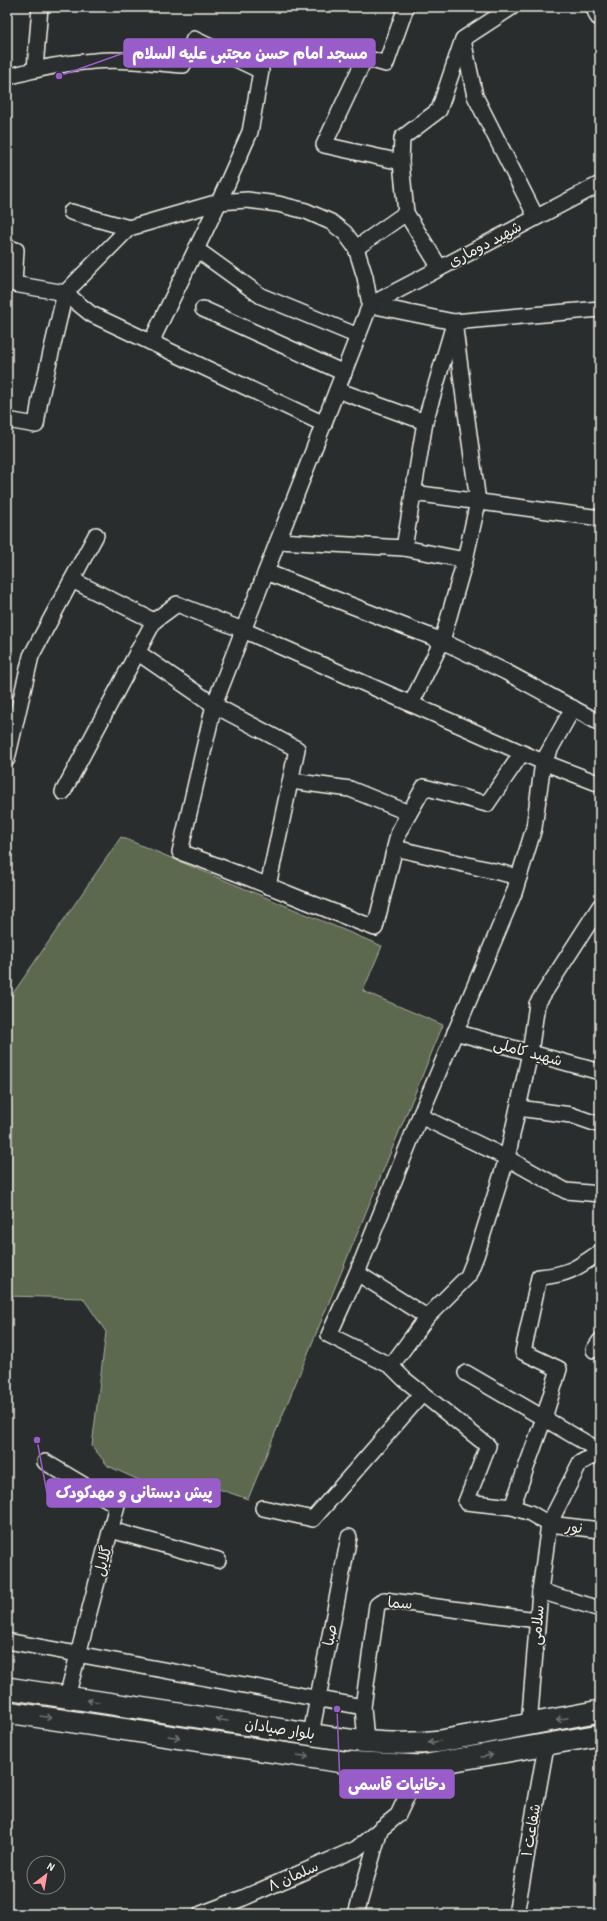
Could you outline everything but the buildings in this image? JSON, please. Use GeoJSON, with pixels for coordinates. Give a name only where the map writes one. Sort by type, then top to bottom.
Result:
{"type":"FeatureCollection","features":[{"type":"Feature","properties":{"kind":"main road"},"geometry":{"type":"LineString","coordinates":[[597,7],[600,15]]}},
{"type":"Feature","properties":{"kind":"main road","name":"بلوار صیادان"},"geometry":{"type":"LineString","coordinates":[[7,1688],[311,1734],[366,1741],[421,1744],[529,1726],[600,1711]]}},
{"type":"Feature","properties":{"kind":"main road","name":"بلوار صیادان"},"geometry":{"type":"LineString","coordinates":[[7,1712],[343,1762],[421,1766],[546,1746],[600,1735]]}},
{"type":"Feature","properties":{"kind":"street"},"geometry":{"type":"LineString","coordinates":[[35,69],[40,7]]}},
{"type":"Feature","properties":{"kind":"street"},"geometry":{"type":"LineString","coordinates":[[401,162],[324,145],[365,58],[386,64],[406,7]]}},
{"type":"Feature","properties":{"kind":"street"},"geometry":{"type":"LineString","coordinates":[[440,268],[406,213],[401,162],[402,138],[439,110],[463,39],[512,7]]}},
{"type":"Feature","properties":{"kind":"street"},"geometry":{"type":"LineString","coordinates":[[7,77],[35,69],[95,60],[136,61],[183,65],[194,39],[261,71],[250,132],[219,202],[150,342]]}},
{"type":"Feature","properties":{"kind":"street"},"geometry":{"type":"LineString","coordinates":[[463,39],[475,96],[536,218]]}},
{"type":"Feature","properties":{"kind":"street","name":"شهید دوماری"},"geometry":{"type":"LineString","coordinates":[[370,304],[600,184]]}},
{"type":"Feature","properties":{"kind":"street"},"geometry":{"type":"LineString","coordinates":[[7,420],[36,425],[40,400],[65,293],[129,228],[219,202],[247,200],[278,204],[306,211],[331,222],[345,233],[356,248],[365,277],[370,304],[214,705],[180,852],[224,867],[312,905],[375,928],[398,831],[424,787],[487,804],[522,753]]}},
{"type":"Feature","properties":{"kind":"street"},"geometry":{"type":"LineString","coordinates":[[71,212],[129,228]]}},
{"type":"Feature","properties":{"kind":"street"},"geometry":{"type":"LineString","coordinates":[[356,248],[406,213]]}},
{"type":"Feature","properties":{"kind":"street"},"geometry":{"type":"LineString","coordinates":[[7,247],[16,250],[14,284],[65,293],[91,314],[324,424]]}},
{"type":"Feature","properties":{"kind":"street"},"geometry":{"type":"LineString","coordinates":[[196,249],[261,296],[358,336]]}},
{"type":"Feature","properties":{"kind":"street"},"geometry":{"type":"LineString","coordinates":[[370,304],[454,322],[600,309]]}},
{"type":"Feature","properties":{"kind":"street"},"geometry":{"type":"LineString","coordinates":[[203,309],[344,372]]}},
{"type":"Feature","properties":{"kind":"street"},"geometry":{"type":"LineString","coordinates":[[404,548],[426,422],[454,322]]}},
{"type":"Feature","properties":{"kind":"street"},"geometry":{"type":"LineString","coordinates":[[411,704],[442,641],[465,560],[478,502],[454,322]]}},
{"type":"Feature","properties":{"kind":"street"},"geometry":{"type":"LineString","coordinates":[[337,390],[426,422]]}},
{"type":"Feature","properties":{"kind":"street"},"geometry":{"type":"LineString","coordinates":[[413,493],[600,518]]}},
{"type":"Feature","properties":{"kind":"street"},"geometry":{"type":"LineString","coordinates":[[7,759],[31,656],[96,535]]}},
{"type":"Feature","properties":{"kind":"street"},"geometry":{"type":"LineString","coordinates":[[278,541],[404,548],[465,560]]}},
{"type":"Feature","properties":{"kind":"street"},"geometry":{"type":"LineString","coordinates":[[266,572],[442,641],[506,672],[600,723]]}},
{"type":"Feature","properties":{"kind":"street"},"geometry":{"type":"LineString","coordinates":[[72,580],[154,621]]}},
{"type":"Feature","properties":{"kind":"street"},"geometry":{"type":"LineString","coordinates":[[63,792],[154,621],[178,604],[243,630],[543,762],[600,784]]}},
{"type":"Feature","properties":{"kind":"street"},"geometry":{"type":"LineString","coordinates":[[138,652],[214,705],[297,749],[268,886]]}},
{"type":"Feature","properties":{"kind":"street"},"geometry":{"type":"LineString","coordinates":[[466,1373],[600,1452],[580,1463],[548,1524],[530,1513],[512,1507],[466,1502],[488,1446],[422,1394],[391,1366],[329,1335],[357,1273],[420,1116],[514,893],[534,828],[543,762],[573,708]]}},
{"type":"Feature","properties":{"kind":"street"},"geometry":{"type":"LineString","coordinates":[[291,781],[350,788],[409,813]]}},
{"type":"Feature","properties":{"kind":"street"},"geometry":{"type":"LineString","coordinates":[[395,848],[519,877]]}},
{"type":"Feature","properties":{"kind":"street"},"geometry":{"type":"LineString","coordinates":[[391,1366],[427,1317],[468,1276],[476,1256],[507,1158],[530,1053],[538,1004],[600,906]]}},
{"type":"Feature","properties":{"kind":"street","name":"شهید کاملی"},"geometry":{"type":"LineString","coordinates":[[455,1032],[600,1072]]}},
{"type":"Feature","properties":{"kind":"street"},"geometry":{"type":"LineString","coordinates":[[518,1108],[571,1115],[600,1125]]}},
{"type":"Feature","properties":{"kind":"street"},"geometry":{"type":"LineString","coordinates":[[420,1116],[507,1158],[566,1191],[600,1194]]}},
{"type":"Feature","properties":{"kind":"street"},"geometry":{"type":"LineString","coordinates":[[512,1507],[544,1418],[559,1369],[523,1352],[539,1277],[554,1276],[573,1271],[600,1252]]}},
{"type":"Feature","properties":{"kind":"street"},"geometry":{"type":"LineString","coordinates":[[357,1273],[427,1317]]}},
{"type":"Feature","properties":{"kind":"street"},"geometry":{"type":"LineString","coordinates":[[262,1508],[313,1519],[422,1394]]}},
{"type":"Feature","properties":{"kind":"street","name":"گلایل"},"geometry":{"type":"LineString","coordinates":[[45,1462],[117,1505],[67,1697]]}},
{"type":"Feature","properties":{"kind":"street","name":"نور"},"geometry":{"type":"LineString","coordinates":[[548,1524],[600,1530]]}},
{"type":"Feature","properties":{"kind":"street","name":"سلامی"},"geometry":{"type":"LineString","coordinates":[[529,1726],[540,1591],[548,1524]]}},
{"type":"Feature","properties":{"kind":"street"},"geometry":{"type":"LineString","coordinates":[[111,1530],[218,1560]]}},
{"type":"Feature","properties":{"kind":"street","name":"صبا"},"geometry":{"type":"LineString","coordinates":[[311,1734],[349,1536]]}},
{"type":"Feature","properties":{"kind":"street"},"geometry":{"type":"LineString","coordinates":[[540,1591],[600,1609]]}},
{"type":"Feature","properties":{"kind":"street","name":"سما"},"geometry":{"type":"LineString","coordinates":[[366,1741],[363,1707],[377,1604],[384,1600],[538,1620]]}},
{"type":"Feature","properties":{"kind":"street"},"geometry":{"type":"LineString","coordinates":[[7,1641],[363,1707]]}},
{"type":"Feature","properties":{"kind":"street","name":"شفاعت ۱"},"geometry":{"type":"LineString","coordinates":[[516,1914],[546,1746]]}},
{"type":"Feature","properties":{"kind":"street","name":"سلمان ۸"},"geometry":{"type":"LineString","coordinates":[[200,1914],[243,1898],[356,1849],[398,1815],[421,1766]]}},
{"type":"Feature","properties":{"kind":"street"},"geometry":{"type":"LineString","coordinates":[[356,1914],[380,1829]]}},
{"type":"Feature","properties":{"kind":"street"},"geometry":{"type":"LineString","coordinates":[[234,1914],[243,1898]]}},
{"type":"Feature","properties":{"kind":"green space"},"geometry":{"type":"Polygon","coordinates":[[[121,837],[382,946],[363,991],[443,1025],[248,1499],[195,1481],[185,1501],[108,1466],[92,1446],[106,1332],[83,1298],[7,1296],[7,1002],[121,837]]]}},
{"type":"Feature","properties":{"kind":"place","name":"مسجد امام حسن مجتبی علیه السلام"},"geometry":{"type":"Point","coordinates":[59,76]}},
{"type":"Feature","properties":{"kind":"place","name":"پیش دبستانی و مهدکودک"},"geometry":{"type":"Point","coordinates":[37,1440]}},
{"type":"Feature","properties":{"kind":"place","name":"دخانیات قاسمی"},"geometry":{"type":"Point","coordinates":[337,1709]}}]}
